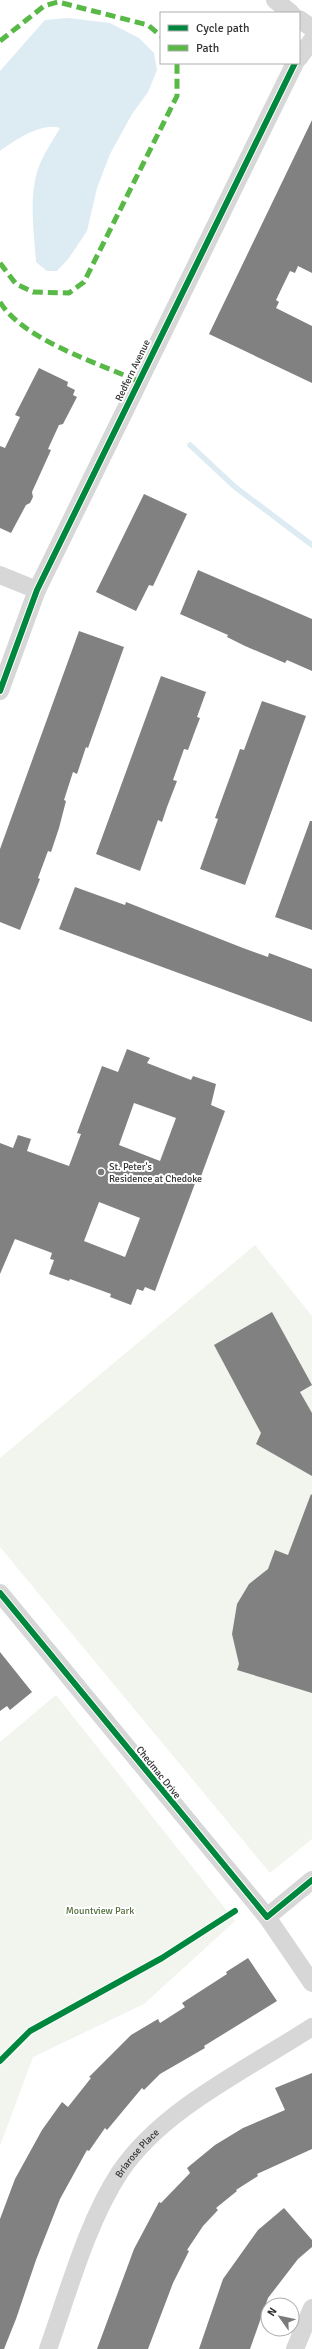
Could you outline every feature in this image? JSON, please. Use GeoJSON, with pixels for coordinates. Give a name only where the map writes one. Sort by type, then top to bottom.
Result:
{"type":"FeatureCollection","features":[{"type":"Feature","properties":{"kind":"street"},"geometry":{"type":"LineString","coordinates":[[275,0],[290,12]]}},
{"type":"Feature","properties":{"kind":"street"},"geometry":{"type":"LineString","coordinates":[[300,20],[312,28]]}},
{"type":"Feature","properties":{"kind":"street"},"geometry":{"type":"LineString","coordinates":[[300,57],[312,40]]}},
{"type":"Feature","properties":{"kind":"street","name":"Redfern Avenue"},"geometry":{"type":"LineString","coordinates":[[0,691],[36,590],[295,64]]}},
{"type":"Feature","properties":{"kind":"street"},"geometry":{"type":"LineString","coordinates":[[0,575],[36,590]]}},
{"type":"Feature","properties":{"kind":"street","name":"Chedmac Drive"},"geometry":{"type":"LineString","coordinates":[[0,1593],[267,1917],[312,1983]]}},
{"type":"Feature","properties":{"kind":"street"},"geometry":{"type":"LineString","coordinates":[[267,1917],[312,1880]]}},
{"type":"Feature","properties":{"kind":"street","name":"Briarose Place"},"geometry":{"type":"LineString","coordinates":[[48,2349],[96,2217],[120,2172],[144,2144],[173,2117],[207,2093],[312,2026]]}},
{"type":"Feature","properties":{"kind":"street"},"geometry":{"type":"LineString","coordinates":[[296,2349],[312,2308]]}},
{"type":"Feature","properties":{"kind":"green space"},"geometry":{"type":"Polygon","coordinates":[[[255,1245],[312,1316],[312,1839],[270,1873],[0,1547],[0,1458],[255,1245]]]}},
{"type":"Feature","properties":{"kind":"green space","name":"Mountview Park"},"geometry":{"type":"Polygon","coordinates":[[[56,1695],[235,1921],[144,2004],[33,2057],[0,2146],[0,1742],[56,1695]]]}},
{"type":"Feature","properties":{"kind":"shaded area"},"geometry":{"type":"Polygon","coordinates":[[[68,18],[110,23],[139,38],[154,53],[157,70],[148,92],[132,114],[110,154],[97,188],[87,231],[69,258],[57,271],[47,271],[36,262],[33,194],[39,166],[47,149],[60,128],[45,128],[29,133],[0,151],[0,71],[45,20],[68,18]]]}},
{"type":"Feature","properties":{"kind":"building"},"geometry":{"type":"Polygon","coordinates":[[[312,120],[312,273],[298,266],[295,273],[290,271],[276,300],[279,302],[276,308],[312,326],[312,383],[209,334],[312,120]]]}},
{"type":"Feature","properties":{"kind":"building"},"geometry":{"type":"Polygon","coordinates":[[[39,368],[68,382],[67,386],[75,390],[73,395],[77,397],[63,424],[59,425],[48,449],[51,450],[32,492],[33,497],[30,503],[26,505],[11,533],[0,528],[0,446],[5,448],[20,417],[15,415],[39,368]]]}},
{"type":"Feature","properties":{"kind":"building"},"geometry":{"type":"Polygon","coordinates":[[[144,494],[187,514],[153,586],[149,585],[136,611],[96,592],[144,494]]]}},
{"type":"Feature","properties":{"kind":"building"},"geometry":{"type":"Polygon","coordinates":[[[198,570],[312,619],[312,671],[287,660],[285,663],[245,646],[227,637],[228,635],[180,614],[198,570]]]}},
{"type":"Feature","properties":{"kind":"building"},"geometry":{"type":"Polygon","coordinates":[[[79,631],[124,647],[88,748],[86,747],[77,774],[73,772],[64,800],[66,801],[59,828],[51,852],[48,851],[38,878],[40,879],[20,930],[0,922],[0,849],[79,631]]]}},
{"type":"Feature","properties":{"kind":"building"},"geometry":{"type":"Polygon","coordinates":[[[161,676],[206,692],[197,717],[200,718],[188,750],[184,749],[173,780],[177,781],[162,822],[158,820],[140,871],[96,854],[161,676]]]}},
{"type":"Feature","properties":{"kind":"building"},"geometry":{"type":"Polygon","coordinates":[[[262,701],[306,716],[245,885],[200,869],[218,819],[215,818],[240,749],[244,750],[262,701]]]}},
{"type":"Feature","properties":{"kind":"building"},"geometry":{"type":"Polygon","coordinates":[[[310,821],[312,821],[312,930],[275,917],[310,821]]]}},
{"type":"Feature","properties":{"kind":"building"},"geometry":{"type":"Polygon","coordinates":[[[75,887],[125,905],[126,902],[268,957],[269,953],[312,969],[312,1022],[59,929],[75,887]]]}},
{"type":"Feature","properties":{"kind":"building","name":"St. Peter's Residence at Chedoke"},"geometry":{"type":"Polygon","coordinates":[[[127,1049],[150,1058],[147,1063],[191,1080],[193,1076],[216,1084],[211,1105],[225,1111],[200,1179],[197,1178],[155,1291],[145,1287],[143,1291],[137,1289],[131,1305],[110,1297],[111,1294],[70,1279],[69,1281],[49,1274],[54,1260],[50,1259],[52,1253],[15,1239],[0,1274],[0,1143],[13,1148],[18,1135],[31,1139],[27,1151],[69,1166],[81,1134],[77,1133],[102,1066],[118,1072],[127,1049]],[[134,1103],[119,1145],[160,1161],[176,1118],[134,1103]],[[99,1202],[84,1241],[125,1257],[140,1218],[99,1202]]]}},
{"type":"Feature","properties":{"kind":"building"},"geometry":{"type":"Polygon","coordinates":[[[272,1312],[312,1385],[300,1392],[312,1413],[312,1476],[256,1444],[261,1433],[214,1345],[272,1312]]]}},
{"type":"Feature","properties":{"kind":"building"},"geometry":{"type":"Polygon","coordinates":[[[311,1494],[312,1693],[237,1670],[239,1664],[232,1634],[237,1604],[249,1584],[268,1569],[275,1550],[288,1555],[311,1494]]]}},
{"type":"Feature","properties":{"kind":"building"},"geometry":{"type":"Polygon","coordinates":[[[0,1652],[32,1692],[10,1710],[7,1706],[0,1711],[0,1652]]]}},
{"type":"Feature","properties":{"kind":"building"},"geometry":{"type":"Polygon","coordinates":[[[248,1958],[277,2001],[204,2046],[205,2048],[160,2074],[144,2090],[142,2088],[107,2130],[105,2128],[89,2151],[87,2150],[60,2199],[4,2349],[0,2349],[0,2219],[15,2179],[42,2130],[62,2102],[68,2107],[91,2078],[89,2077],[131,2035],[158,2019],[160,2023],[185,2007],[182,2003],[227,1974],[226,1972],[248,1958]]]}},
{"type":"Feature","properties":{"kind":"building"},"geometry":{"type":"Polygon","coordinates":[[[312,2073],[312,2149],[257,2174],[258,2176],[236,2190],[237,2191],[216,2208],[218,2210],[203,2226],[187,2250],[189,2251],[173,2283],[148,2349],[97,2349],[134,2249],[159,2202],[161,2203],[190,2173],[187,2168],[215,2145],[243,2128],[285,2110],[275,2088],[312,2073]]]}},
{"type":"Feature","properties":{"kind":"building"},"geometry":{"type":"Polygon","coordinates":[[[284,2208],[312,2240],[312,2247],[298,2259],[269,2297],[260,2297],[260,2321],[250,2349],[199,2349],[223,2279],[258,2230],[284,2208]]]}},
{"type":"Feature","properties":{"kind":"waterway"},"geometry":{"type":"LineString","coordinates":[[190,445],[235,487],[312,545]]}},
{"type":"Feature","properties":{"kind":"marked path"},"geometry":{"type":"LineString","coordinates":[[0,41],[44,6],[58,2],[148,25],[160,35]]}},
{"type":"Feature","properties":{"kind":"marked path"},"geometry":{"type":"LineString","coordinates":[[0,263],[16,284],[33,292],[69,293],[84,282],[177,96],[177,64]]}},
{"type":"Feature","properties":{"kind":"marked path"},"geometry":{"type":"LineString","coordinates":[[0,302],[11,316],[43,339],[83,358],[138,381]]}},
{"type":"Feature","properties":{"kind":"cycle path"},"geometry":{"type":"LineString","coordinates":[[0,691],[37,590],[295,64]]}},
{"type":"Feature","properties":{"kind":"cycle path"},"geometry":{"type":"LineString","coordinates":[[0,1593],[267,1917],[312,1880]]}},
{"type":"Feature","properties":{"kind":"cycle path"},"geometry":{"type":"LineString","coordinates":[[0,2061],[30,2031],[162,1958],[235,1911]]}},
{"type":"Feature","properties":{"kind":"place","name":"St. Peter's Residence at Chedoke"},"geometry":{"type":"Point","coordinates":[101,1172]}}]}
